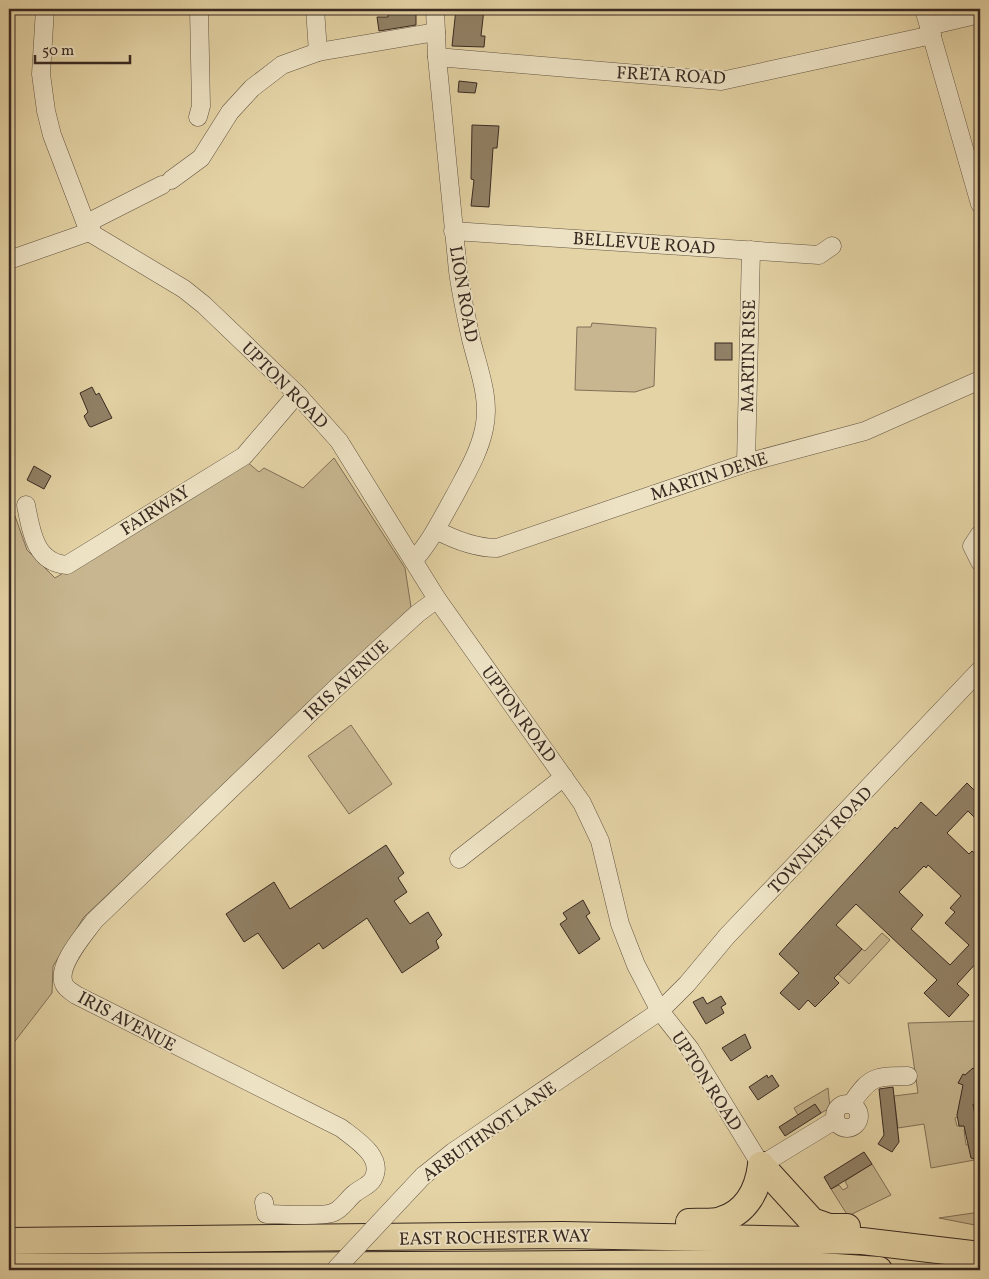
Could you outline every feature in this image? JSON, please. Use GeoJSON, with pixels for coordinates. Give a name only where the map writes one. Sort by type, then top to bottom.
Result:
{"type":"FeatureCollection","features":[{"type":"Feature","properties":{"kind":"highway"},"geometry":{"type":"LineString","coordinates":[[563,1235],[609,1224],[720,1221],[732,1216],[744,1206],[755,1192],[761,1165]]}},
{"type":"Feature","properties":{"kind":"highway"},"geometry":{"type":"LineString","coordinates":[[761,1165],[812,1220],[829,1226],[901,1230],[980,1240]]}},
{"type":"Feature","properties":{"kind":"highway","name":"EAST ROCHESTER WAY"},"geometry":{"type":"LineString","coordinates":[[9,1241],[563,1235],[862,1241],[980,1256]]}},
{"type":"Feature","properties":{"kind":"highway","name":"EAST ROCHESTER WAY"},"geometry":{"type":"LineString","coordinates":[[9,1267],[777,1263],[878,1270]]}},
{"type":"Feature","properties":{"kind":"street"},"geometry":{"type":"LineString","coordinates":[[44,9],[42,74],[46,111],[52,135],[89,232]]}},
{"type":"Feature","properties":{"kind":"street"},"geometry":{"type":"LineString","coordinates":[[199,9],[201,125],[206,150]]}},
{"type":"Feature","properties":{"kind":"street"},"geometry":{"type":"LineString","coordinates":[[315,9],[318,52]]}},
{"type":"Feature","properties":{"kind":"street","name":"LION ROAD"},"geometry":{"type":"LineString","coordinates":[[414,560],[436,530],[475,458],[485,427],[486,411],[481,376],[462,300],[453,231],[436,57],[435,9]]}},
{"type":"Feature","properties":{"kind":"street"},"geometry":{"type":"LineString","coordinates":[[924,9],[980,204]]}},
{"type":"Feature","properties":{"kind":"street","name":"FRETA ROAD"},"geometry":{"type":"LineString","coordinates":[[436,57],[721,81],[931,30],[980,14]]}},
{"type":"Feature","properties":{"kind":"street"},"geometry":{"type":"LineString","coordinates":[[89,232],[93,220],[167,183],[192,166],[206,150],[230,112],[268,74],[282,66],[318,52],[436,32]]}},
{"type":"Feature","properties":{"kind":"street","name":"BELLEVUE ROAD"},"geometry":{"type":"LineString","coordinates":[[453,231],[819,256],[832,246]]}},
{"type":"Feature","properties":{"kind":"street"},"geometry":{"type":"LineString","coordinates":[[9,260],[89,232]]}},
{"type":"Feature","properties":{"kind":"street","name":"UPTON ROAD"},"geometry":{"type":"LineString","coordinates":[[89,232],[184,289],[204,305],[297,394],[339,441],[437,599],[582,803],[600,841],[620,924],[636,965],[660,1011],[690,1049],[761,1165]]}},
{"type":"Feature","properties":{"kind":"street","name":"MARTIN RISE"},"geometry":{"type":"LineString","coordinates":[[746,463],[751,250]]}},
{"type":"Feature","properties":{"kind":"street","name":"MARTIN DENE"},"geometry":{"type":"LineString","coordinates":[[436,530],[453,539],[486,548],[498,548],[746,463],[865,431],[980,380]]}},
{"type":"Feature","properties":{"kind":"street","name":"FAIRWAY"},"geometry":{"type":"LineString","coordinates":[[26,505],[34,541],[40,553],[57,565],[67,566],[244,456],[297,394]]}},
{"type":"Feature","properties":{"kind":"street"},"geometry":{"type":"LineString","coordinates":[[980,534],[972,546],[980,562]]}},
{"type":"Feature","properties":{"kind":"street","name":"IRIS AVENUE"},"geometry":{"type":"LineString","coordinates":[[264,1202],[266,1214],[331,1214],[343,1207],[354,1193],[367,1186],[374,1178],[375,1164],[366,1148],[341,1128],[76,996],[64,986],[62,971],[75,947],[94,921],[335,689],[417,614],[437,599]]}},
{"type":"Feature","properties":{"kind":"street","name":"TOWNLEY ROAD"},"geometry":{"type":"LineString","coordinates":[[660,1011],[687,984],[727,936],[980,670]]}},
{"type":"Feature","properties":{"kind":"street","name":"UPTON ROAD"},"geometry":{"type":"LineString","coordinates":[[459,859],[564,777]]}},
{"type":"Feature","properties":{"kind":"street","name":"ARBUTHNOT LANE"},"geometry":{"type":"LineString","coordinates":[[336,1270],[390,1209],[423,1176],[453,1152],[660,1011]]}},
{"type":"Feature","properties":{"kind":"street"},"geometry":{"type":"LineString","coordinates":[[761,1165],[834,1120],[843,1128],[854,1127],[858,1121],[859,1113],[852,1103],[864,1085],[874,1078],[908,1076]]}},
{"type":"Feature","properties":{"kind":"shaded area"},"geometry":{"type":"Polygon","coordinates":[[[592,323],[656,328],[654,386],[635,392],[575,390],[577,327],[591,327],[592,323]]]}},
{"type":"Feature","properties":{"kind":"shaded area"},"geometry":{"type":"Polygon","coordinates":[[[334,458],[405,568],[411,607],[84,917],[53,966],[52,993],[9,1049],[9,519],[15,516],[27,550],[55,578],[246,461],[259,472],[264,468],[303,488],[334,458]]]}},
{"type":"Feature","properties":{"kind":"shaded area"},"geometry":{"type":"Polygon","coordinates":[[[351,725],[392,784],[349,814],[308,756],[351,725]]]}},
{"type":"Feature","properties":{"kind":"shaded area"},"geometry":{"type":"Polygon","coordinates":[[[882,933],[890,940],[849,984],[838,974],[862,949],[865,951],[882,933]]]}},
{"type":"Feature","properties":{"kind":"shaded area"},"geometry":{"type":"Polygon","coordinates":[[[980,1021],[980,1071],[978,1073],[973,1068],[969,1072],[960,1102],[975,1105],[974,1111],[955,1118],[957,1126],[980,1125],[964,1130],[966,1145],[973,1145],[971,1157],[980,1159],[931,1168],[924,1124],[898,1128],[894,1096],[918,1093],[908,1023],[980,1021]]]}},
{"type":"Feature","properties":{"kind":"shaded area"},"geometry":{"type":"Polygon","coordinates":[[[828,1088],[830,1108],[821,1113],[815,1105],[798,1115],[794,1108],[828,1088]]]}},
{"type":"Feature","properties":{"kind":"shaded area"},"geometry":{"type":"Polygon","coordinates":[[[872,1164],[891,1195],[848,1216],[831,1189],[839,1185],[843,1190],[848,1187],[845,1181],[872,1164]]]}},
{"type":"Feature","properties":{"kind":"shaded area"},"geometry":{"type":"Polygon","coordinates":[[[980,1212],[980,1226],[939,1218],[980,1212]]]}},
{"type":"Feature","properties":{"kind":"building"},"geometry":{"type":"Polygon","coordinates":[[[388,9],[416,9],[416,25],[379,31],[377,17],[388,17],[388,9]]]}},
{"type":"Feature","properties":{"kind":"building"},"geometry":{"type":"Polygon","coordinates":[[[456,9],[484,9],[481,36],[485,36],[484,47],[452,46],[456,9]]]}},
{"type":"Feature","properties":{"kind":"building"},"geometry":{"type":"Polygon","coordinates":[[[459,81],[477,83],[475,93],[458,92],[459,81]]]}},
{"type":"Feature","properties":{"kind":"building"},"geometry":{"type":"Polygon","coordinates":[[[472,125],[499,126],[497,148],[493,148],[489,207],[471,206],[474,180],[471,179],[472,125]]]}},
{"type":"Feature","properties":{"kind":"building"},"geometry":{"type":"Polygon","coordinates":[[[715,343],[732,343],[732,360],[715,360],[715,343]]]}},
{"type":"Feature","properties":{"kind":"building"},"geometry":{"type":"Polygon","coordinates":[[[92,387],[96,395],[99,393],[112,418],[91,427],[84,416],[88,412],[80,393],[92,387]]]}},
{"type":"Feature","properties":{"kind":"building"},"geometry":{"type":"Polygon","coordinates":[[[34,466],[51,476],[44,489],[27,480],[34,466]]]}},
{"type":"Feature","properties":{"kind":"building"},"geometry":{"type":"Polygon","coordinates":[[[967,783],[980,796],[980,823],[968,811],[947,833],[969,854],[972,851],[980,858],[980,959],[957,984],[969,995],[949,1017],[924,993],[937,980],[856,904],[836,925],[862,949],[834,978],[839,983],[815,1007],[808,1000],[799,1010],[780,993],[799,973],[779,954],[895,827],[897,829],[921,802],[936,816],[967,783]],[[928,865],[926,868],[924,866],[899,892],[923,915],[911,929],[950,965],[969,945],[945,923],[955,912],[950,908],[961,896],[928,865]]]}},
{"type":"Feature","properties":{"kind":"building"},"geometry":{"type":"Polygon","coordinates":[[[386,845],[404,873],[398,878],[407,892],[394,901],[410,924],[428,912],[442,935],[436,941],[439,948],[402,973],[367,918],[323,949],[319,943],[283,969],[258,933],[244,942],[226,914],[274,882],[290,909],[386,845]]]}},
{"type":"Feature","properties":{"kind":"building"},"geometry":{"type":"Polygon","coordinates":[[[583,900],[590,913],[586,916],[600,939],[579,954],[560,924],[567,919],[563,913],[583,900]]]}},
{"type":"Feature","properties":{"kind":"building"},"geometry":{"type":"Polygon","coordinates":[[[721,996],[726,1004],[721,1007],[724,1013],[706,1024],[693,1002],[703,997],[707,1004],[721,996]]]}},
{"type":"Feature","properties":{"kind":"building"},"geometry":{"type":"Polygon","coordinates":[[[745,1034],[751,1048],[731,1061],[722,1048],[745,1034]]]}},
{"type":"Feature","properties":{"kind":"building"},"geometry":{"type":"Polygon","coordinates":[[[973,1068],[980,1075],[980,1106],[973,1104],[977,1127],[980,1127],[980,1158],[975,1159],[971,1158],[964,1126],[959,1126],[957,1115],[963,1085],[958,1083],[963,1074],[965,1075],[973,1068]]]}},
{"type":"Feature","properties":{"kind":"building"},"geometry":{"type":"Polygon","coordinates":[[[767,1075],[768,1078],[772,1075],[779,1086],[758,1100],[749,1087],[767,1075]]]}},
{"type":"Feature","properties":{"kind":"building"},"geometry":{"type":"Polygon","coordinates":[[[893,1087],[899,1142],[892,1152],[878,1144],[884,1135],[879,1089],[893,1087]]]}},
{"type":"Feature","properties":{"kind":"building"},"geometry":{"type":"Polygon","coordinates":[[[815,1104],[821,1113],[785,1136],[779,1127],[815,1104]]]}},
{"type":"Feature","properties":{"kind":"building"},"geometry":{"type":"Polygon","coordinates":[[[864,1152],[872,1164],[831,1189],[824,1177],[864,1152]]]}}]}
